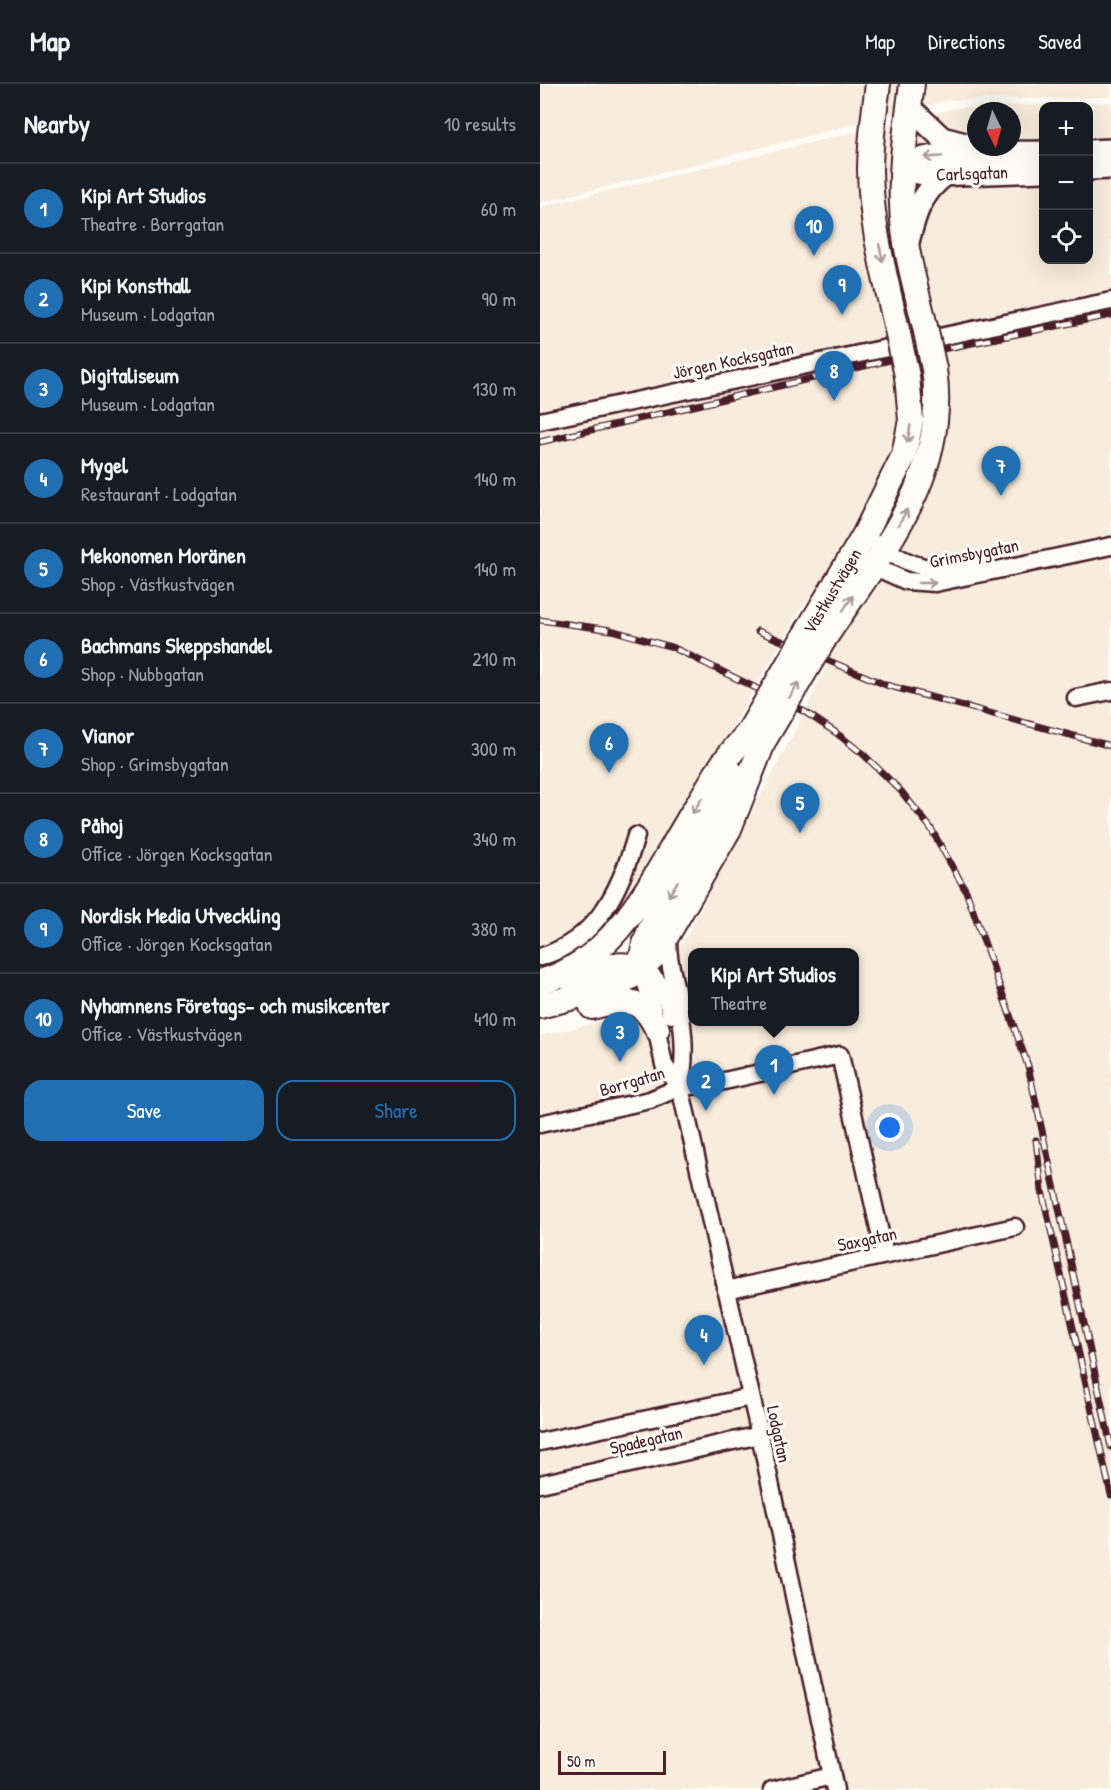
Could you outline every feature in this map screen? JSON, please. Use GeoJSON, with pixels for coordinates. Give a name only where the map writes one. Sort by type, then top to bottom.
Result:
{"type":"FeatureCollection","features":[{"type":"Feature","properties":{"kind":"main road","name":"Västkustvägen"},"geometry":{"type":"LineString","coordinates":[[868,552],[904,455],[910,420],[908,376],[875,226],[871,196],[874,118],[878,84]]}},
{"type":"Feature","properties":{"kind":"main road","name":"Västkustvägen"},"geometry":{"type":"LineString","coordinates":[[540,982],[585,959],[621,925],[648,888],[725,761],[752,737],[868,552],[920,486],[928,464],[936,423],[934,369],[907,246],[902,206],[903,166],[911,104]]}},
{"type":"Feature","properties":{"kind":"main road"},"geometry":{"type":"LineString","coordinates":[[874,118],[885,152],[903,166]]}},
{"type":"Feature","properties":{"kind":"main road","name":"Carlsgatan"},"geometry":{"type":"LineString","coordinates":[[871,196],[903,166]]}},
{"type":"Feature","properties":{"kind":"main road","name":"Västkustvägen"},"geometry":{"type":"LineString","coordinates":[[540,1006],[612,987],[634,975],[656,954],[729,829],[752,737]]}},
{"type":"Feature","properties":{"kind":"main road"},"geometry":{"type":"LineString","coordinates":[[540,989],[616,964],[640,968],[641,950],[648,931],[706,833],[752,737]]}},
{"type":"Feature","properties":{"kind":"main road"},"geometry":{"type":"LineString","coordinates":[[540,1019],[613,1002],[628,1001],[646,1010],[657,1029]]}},
{"type":"Feature","properties":{"kind":"street"},"geometry":{"type":"LineString","coordinates":[[911,104],[933,131],[953,143],[967,146]]}},
{"type":"Feature","properties":{"kind":"street"},"geometry":{"type":"LineString","coordinates":[[1093,151],[1111,150]]}},
{"type":"Feature","properties":{"kind":"street","name":"Carlsgatan"},"geometry":{"type":"LineString","coordinates":[[1021,153],[1039,152]]}},
{"type":"Feature","properties":{"kind":"street","name":"Carlsgatan"},"geometry":{"type":"LineString","coordinates":[[967,155],[932,156],[909,161],[903,166],[918,173],[945,175],[1039,171]]}},
{"type":"Feature","properties":{"kind":"street"},"geometry":{"type":"LineString","coordinates":[[1093,169],[1111,168]]}},
{"type":"Feature","properties":{"kind":"street"},"geometry":{"type":"LineString","coordinates":[[907,246],[922,199],[928,189],[945,175]]}},
{"type":"Feature","properties":{"kind":"street","name":"Jörgen Kocksgatan"},"geometry":{"type":"LineString","coordinates":[[540,421],[1111,301]]}},
{"type":"Feature","properties":{"kind":"street","name":"Grimsbygatan"},"geometry":{"type":"LineString","coordinates":[[868,552],[906,581],[935,583],[1111,546]]}},
{"type":"Feature","properties":{"kind":"street"},"geometry":{"type":"LineString","coordinates":[[1076,698],[1111,691]]}},
{"type":"Feature","properties":{"kind":"street"},"geometry":{"type":"LineString","coordinates":[[540,957],[571,942],[598,918],[624,876],[636,836]]}},
{"type":"Feature","properties":{"kind":"street","name":"Lodgatan"},"geometry":{"type":"LineString","coordinates":[[669,934],[669,952],[683,1027],[686,1061],[680,1087]]}},
{"type":"Feature","properties":{"kind":"street"},"geometry":{"type":"LineString","coordinates":[[640,968],[648,971],[663,990],[678,1047],[686,1061]]}},
{"type":"Feature","properties":{"kind":"street","name":"Lodgatan"},"geometry":{"type":"LineString","coordinates":[[640,968],[657,1029],[664,1065],[680,1087],[760,1435],[834,1783]]}},
{"type":"Feature","properties":{"kind":"street","name":"Borrgatan"},"geometry":{"type":"LineString","coordinates":[[540,1124],[650,1100],[680,1087],[711,1084],[840,1055],[885,1255]]}},
{"type":"Feature","properties":{"kind":"street","name":"Saxgatan"},"geometry":{"type":"LineString","coordinates":[[726,1290],[1016,1227]]}},
{"type":"Feature","properties":{"kind":"street","name":"Spadegatan"},"geometry":{"type":"LineString","coordinates":[[540,1442],[751,1397]]}},
{"type":"Feature","properties":{"kind":"street","name":"Spadegatan"},"geometry":{"type":"LineString","coordinates":[[540,1484],[760,1435]]}},
{"type":"Feature","properties":{"kind":"street"},"geometry":{"type":"LineString","coordinates":[[772,1790],[834,1783]]}},
{"type":"Feature","properties":{"kind":"shaded area"},"geometry":{"type":"Polygon","coordinates":[[[540,84],[1111,84],[1111,97],[950,100],[540,203],[540,84]]]}},
{"type":"Feature","properties":{"kind":"shaded area"},"geometry":{"type":"Polygon","coordinates":[[[1111,102],[1111,1790],[540,1790],[540,1036],[626,1016],[687,935],[805,712],[871,568],[803,604],[632,902],[586,956],[540,968],[540,207],[957,108],[967,108],[967,156],[1021,156],[1021,106],[1039,105],[1039,264],[1093,264],[1093,103],[1111,102]]]}},
{"type":"Feature","properties":{"kind":"railway"},"geometry":{"type":"LineString","coordinates":[[540,442],[903,357],[1111,315]]}},
{"type":"Feature","properties":{"kind":"railway"},"geometry":{"type":"LineString","coordinates":[[540,620],[611,630],[672,647],[805,712],[863,754],[900,790],[930,827],[966,891],[1028,1066],[1111,1447]]}},
{"type":"Feature","properties":{"kind":"railway"},"geometry":{"type":"LineString","coordinates":[[758,631],[886,685],[1111,746]]}},
{"type":"Feature","properties":{"kind":"railway"},"geometry":{"type":"LineString","coordinates":[[1036,1140],[1042,1191],[1111,1495]]}},
{"type":"Feature","properties":{"kind":"place","name":"Nyhamnens Företags- och musikcenter"},"geometry":{"type":"Point","coordinates":[814,256]}},
{"type":"Feature","properties":{"kind":"place","name":"Nordisk Media Utveckling"},"geometry":{"type":"Point","coordinates":[842,315]}},
{"type":"Feature","properties":{"kind":"place","name":"Påhoj"},"geometry":{"type":"Point","coordinates":[834,401]}},
{"type":"Feature","properties":{"kind":"place","name":"Vianor"},"geometry":{"type":"Point","coordinates":[1001,496]}},
{"type":"Feature","properties":{"kind":"place","name":"Bachmans Skeppshandel"},"geometry":{"type":"Point","coordinates":[609,773]}},
{"type":"Feature","properties":{"kind":"place","name":"Mekonomen Moränen"},"geometry":{"type":"Point","coordinates":[800,833]}},
{"type":"Feature","properties":{"kind":"place","name":"Digitaliseum"},"geometry":{"type":"Point","coordinates":[620,1062]}},
{"type":"Feature","properties":{"kind":"place","name":"Kipi Art Studios"},"geometry":{"type":"Point","coordinates":[774,1095]}},
{"type":"Feature","properties":{"kind":"place","name":"Kipi Konsthall"},"geometry":{"type":"Point","coordinates":[706,1111]}},
{"type":"Feature","properties":{"kind":"place","name":"Mygel"},"geometry":{"type":"Point","coordinates":[704,1365]}}]}
